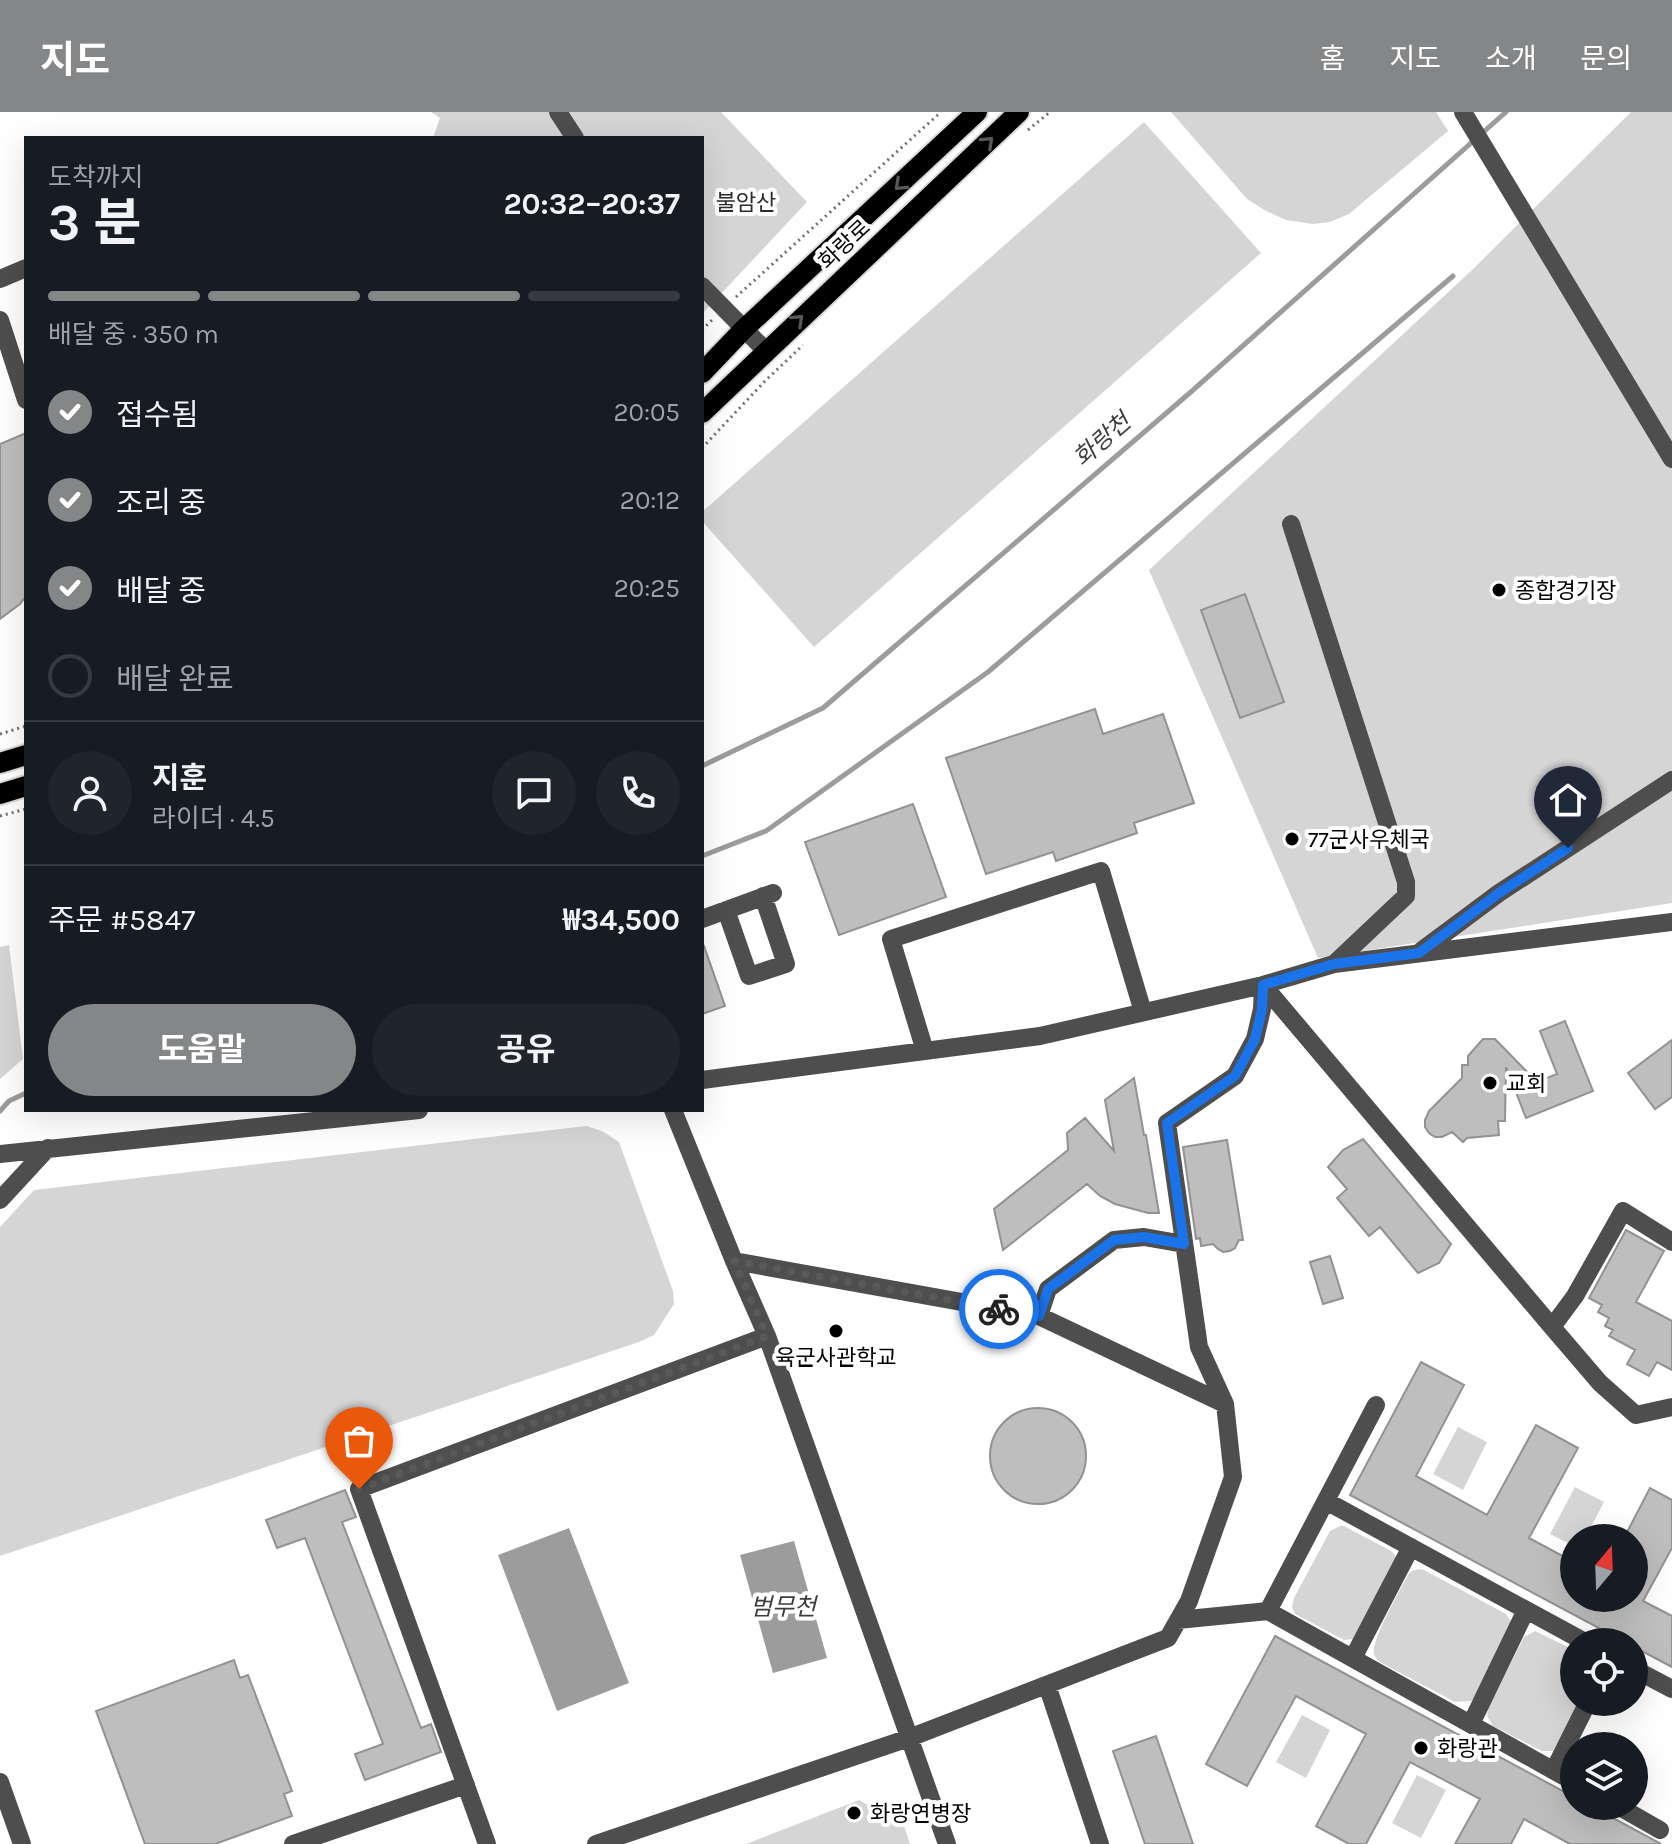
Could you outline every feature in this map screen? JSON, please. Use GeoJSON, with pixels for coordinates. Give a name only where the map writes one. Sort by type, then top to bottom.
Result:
{"type":"FeatureCollection","features":[{"type":"Feature","properties":{"kind":"main road","name":"화랑로"},"geometry":{"type":"LineString","coordinates":[[704,371],[744,329],[977,112]]}},
{"type":"Feature","properties":{"kind":"main road","name":"화랑로"},"geometry":{"type":"LineString","coordinates":[[704,411],[1019,112]]}},
{"type":"Feature","properties":{"kind":"main road"},"geometry":{"type":"LineString","coordinates":[[0,763],[24,756]]}},
{"type":"Feature","properties":{"kind":"main road"},"geometry":{"type":"LineString","coordinates":[[0,794],[24,787]]}},
{"type":"Feature","properties":{"kind":"street"},"geometry":{"type":"LineString","coordinates":[[558,112],[574,136]]}},
{"type":"Feature","properties":{"kind":"street"},"geometry":{"type":"LineString","coordinates":[[1463,112],[1672,459]]}},
{"type":"Feature","properties":{"kind":"street"},"geometry":{"type":"LineString","coordinates":[[0,279],[24,269]]}},
{"type":"Feature","properties":{"kind":"street"},"geometry":{"type":"LineString","coordinates":[[704,288],[766,351]]}},
{"type":"Feature","properties":{"kind":"street"},"geometry":{"type":"LineString","coordinates":[[0,320],[24,394]]}},
{"type":"Feature","properties":{"kind":"street"},"geometry":{"type":"LineString","coordinates":[[1291,524],[1406,882],[1406,896],[1334,964]]}},
{"type":"Feature","properties":{"kind":"street"},"geometry":{"type":"LineString","coordinates":[[1419,953],[1499,893],[1672,780]]}},
{"type":"Feature","properties":{"kind":"street"},"geometry":{"type":"LineString","coordinates":[[925,1051],[891,939],[1101,871],[1143,1012]]}},
{"type":"Feature","properties":{"kind":"street"},"geometry":{"type":"LineString","coordinates":[[704,918],[726,910],[768,895],[786,964],[749,976],[726,910]]}},
{"type":"Feature","properties":{"kind":"street"},"geometry":{"type":"LineString","coordinates":[[704,1080],[1040,1036],[1263,985],[1334,964],[1672,922]]}},
{"type":"Feature","properties":{"kind":"street"},"geometry":{"type":"LineString","coordinates":[[596,1844],[909,1738],[1168,1638],[1189,1601],[1233,1477],[1225,1404],[1199,1347],[1167,1123],[1235,1076],[1255,1039],[1262,1009],[1263,985]]}},
{"type":"Feature","properties":{"kind":"street"},"geometry":{"type":"LineString","coordinates":[[1263,985],[1600,1383],[1636,1415],[1672,1407]]}},
{"type":"Feature","properties":{"kind":"street"},"geometry":{"type":"LineString","coordinates":[[0,1154],[399,1112]]}},
{"type":"Feature","properties":{"kind":"street"},"geometry":{"type":"LineString","coordinates":[[674,1112],[767,1336],[947,1844]]}},
{"type":"Feature","properties":{"kind":"street"},"geometry":{"type":"LineString","coordinates":[[0,1200],[48,1148]]}},
{"type":"Feature","properties":{"kind":"street"},"geometry":{"type":"LineString","coordinates":[[1552,1327],[1575,1296],[1623,1211],[1672,1242]]}},
{"type":"Feature","properties":{"kind":"street"},"geometry":{"type":"LineString","coordinates":[[1039,1316],[1048,1289],[1114,1240],[1144,1237],[1184,1244]]}},
{"type":"Feature","properties":{"kind":"street"},"geometry":{"type":"LineString","coordinates":[[734,1261],[1039,1316],[1225,1404]]}},
{"type":"Feature","properties":{"kind":"street"},"geometry":{"type":"LineString","coordinates":[[487,1844],[359,1489],[767,1336]]}},
{"type":"Feature","properties":{"kind":"street"},"geometry":{"type":"LineString","coordinates":[[1268,1611],[1376,1405]]}},
{"type":"Feature","properties":{"kind":"street"},"geometry":{"type":"LineString","coordinates":[[1326,1501],[1560,1628]]}},
{"type":"Feature","properties":{"kind":"street"},"geometry":{"type":"LineString","coordinates":[[1353,1658],[1411,1547]]}},
{"type":"Feature","properties":{"kind":"street"},"geometry":{"type":"LineString","coordinates":[[1471,1724],[1526,1610]]}},
{"type":"Feature","properties":{"kind":"street"},"geometry":{"type":"LineString","coordinates":[[1178,1620],[1268,1611],[1560,1774]]}},
{"type":"Feature","properties":{"kind":"street"},"geometry":{"type":"LineString","coordinates":[[1648,1676],[1672,1689]]}},
{"type":"Feature","properties":{"kind":"street"},"geometry":{"type":"LineString","coordinates":[[1047,1685],[1100,1844]]}},
{"type":"Feature","properties":{"kind":"street"},"geometry":{"type":"LineString","coordinates":[[1554,1770],[1581,1716]]}},
{"type":"Feature","properties":{"kind":"street"},"geometry":{"type":"LineString","coordinates":[[0,1782],[22,1844]]}},
{"type":"Feature","properties":{"kind":"street"},"geometry":{"type":"LineString","coordinates":[[293,1844],[466,1785]]}},
{"type":"Feature","properties":{"kind":"street"},"geometry":{"type":"LineString","coordinates":[[1642,1820],[1660,1830]]}},
{"type":"Feature","properties":{"kind":"path"},"geometry":{"type":"LineString","coordinates":[[704,328],[941,112]]}},
{"type":"Feature","properties":{"kind":"path"},"geometry":{"type":"LineString","coordinates":[[0,734],[24,727]]}},
{"type":"Feature","properties":{"kind":"path"},"geometry":{"type":"LineString","coordinates":[[0,816],[24,810]]}},
{"type":"Feature","properties":{"kind":"green space","name":"불암산"},"geometry":{"type":"Polygon","coordinates":[[[431,112],[721,112],[807,202],[704,312],[704,136],[434,136],[440,118],[431,112]]]}},
{"type":"Feature","properties":{"kind":"green space"},"geometry":{"type":"Polygon","coordinates":[[[1171,112],[1436,112],[1448,131],[1349,214],[1330,222],[1313,224],[1286,220],[1247,199],[1171,112]]]}},
{"type":"Feature","properties":{"kind":"green space"},"geometry":{"type":"Polygon","coordinates":[[[1631,112],[1672,112],[1672,903],[1318,958],[1149,570],[1471,271],[1631,112]]]}},
{"type":"Feature","properties":{"kind":"green space"},"geometry":{"type":"Polygon","coordinates":[[[1144,122],[1261,253],[814,647],[704,523],[704,510],[1144,122]]]}},
{"type":"Feature","properties":{"kind":"green space"},"geometry":{"type":"Polygon","coordinates":[[[9,945],[23,1059],[0,1079],[0,947],[9,945]]]}},
{"type":"Feature","properties":{"kind":"green space"},"geometry":{"type":"Polygon","coordinates":[[[586,1126],[602,1131],[619,1142],[673,1291],[674,1304],[654,1335],[0,1556],[0,1227],[34,1190],[586,1126]]]}},
{"type":"Feature","properties":{"kind":"green space"},"geometry":{"type":"Polygon","coordinates":[[[1458,1427],[1487,1442],[1463,1490],[1433,1474],[1458,1427]]]}},
{"type":"Feature","properties":{"kind":"green space"},"geometry":{"type":"Polygon","coordinates":[[[1575,1487],[1604,1502],[1592,1524],[1560,1524],[1560,1539],[1550,1534],[1575,1487]]]}},
{"type":"Feature","properties":{"kind":"green space"},"geometry":{"type":"Polygon","coordinates":[[[1340,1526],[1393,1552],[1396,1558],[1353,1639],[1344,1640],[1295,1614],[1292,1607],[1330,1531],[1340,1526]]]}},
{"type":"Feature","properties":{"kind":"green space"},"geometry":{"type":"Polygon","coordinates":[[[1419,1569],[1506,1614],[1510,1620],[1511,1625],[1476,1698],[1471,1701],[1455,1702],[1378,1661],[1374,1655],[1379,1633],[1394,1601],[1408,1575],[1419,1569]]]}},
{"type":"Feature","properties":{"kind":"green space"},"geometry":{"type":"Polygon","coordinates":[[[1535,1631],[1560,1643],[1560,1716],[1573,1716],[1564,1732],[1560,1732],[1553,1751],[1542,1751],[1493,1726],[1487,1716],[1488,1708],[1524,1637],[1535,1631]]]}},
{"type":"Feature","properties":{"kind":"green space"},"geometry":{"type":"Polygon","coordinates":[[[1302,1715],[1330,1730],[1306,1778],[1276,1762],[1302,1715]]]}},
{"type":"Feature","properties":{"kind":"green space"},"geometry":{"type":"Polygon","coordinates":[[[1417,1775],[1446,1790],[1421,1838],[1392,1823],[1417,1775]]]}},
{"type":"Feature","properties":{"kind":"green space","name":"화랑연병장"},"geometry":{"type":"Polygon","coordinates":[[[859,1800],[904,1826],[910,1844],[746,1844],[859,1800]]]}},
{"type":"Feature","properties":{"kind":"water"},"geometry":{"type":"Polygon","coordinates":[[[569,1528],[629,1683],[557,1711],[498,1555],[569,1528]]]}},
{"type":"Feature","properties":{"kind":"water","name":"범무천"},"geometry":{"type":"Polygon","coordinates":[[[794,1541],[827,1658],[773,1673],[740,1555],[794,1541]]]}},
{"type":"Feature","properties":{"kind":"building"},"geometry":{"type":"Polygon","coordinates":[[[24,434],[24,599],[0,619],[0,444],[24,434]]]}},
{"type":"Feature","properties":{"kind":"building"},"geometry":{"type":"Polygon","coordinates":[[[1245,594],[1284,702],[1240,718],[1201,610],[1245,594]]]}},
{"type":"Feature","properties":{"kind":"building"},"geometry":{"type":"Polygon","coordinates":[[[1095,709],[1103,734],[1163,714],[1194,803],[1134,823],[1137,833],[1056,861],[1053,852],[986,874],[946,758],[1095,709]]]}},
{"type":"Feature","properties":{"kind":"building"},"geometry":{"type":"Polygon","coordinates":[[[913,804],[946,897],[839,935],[805,842],[913,804]]]}},
{"type":"Feature","properties":{"kind":"building"},"geometry":{"type":"Polygon","coordinates":[[[704,946],[725,1006],[704,1013],[704,946]]]}},
{"type":"Feature","properties":{"kind":"building","name":"교회"},"geometry":{"type":"Polygon","coordinates":[[[1565,1021],[1593,1091],[1526,1118],[1506,1067],[1505,1121],[1498,1121],[1499,1135],[1467,1138],[1463,1142],[1452,1132],[1442,1137],[1429,1133],[1425,1120],[1429,1111],[1462,1078],[1462,1065],[1468,1065],[1468,1056],[1483,1039],[1495,1039],[1537,1082],[1557,1074],[1540,1031],[1565,1021]]]}},
{"type":"Feature","properties":{"kind":"building"},"geometry":{"type":"Polygon","coordinates":[[[1672,1040],[1672,1097],[1655,1109],[1628,1073],[1672,1040]]]}},
{"type":"Feature","properties":{"kind":"building"},"geometry":{"type":"Polygon","coordinates":[[[1134,1078],[1159,1213],[1115,1204],[1087,1184],[1003,1250],[994,1209],[1068,1150],[1067,1133],[1085,1118],[1114,1151],[1105,1100],[1134,1078]]]}},
{"type":"Feature","properties":{"kind":"building"},"geometry":{"type":"Polygon","coordinates":[[[1363,1139],[1451,1244],[1439,1263],[1418,1273],[1380,1227],[1369,1236],[1337,1198],[1347,1189],[1328,1167],[1343,1150],[1363,1139]]]}},
{"type":"Feature","properties":{"kind":"building"},"geometry":{"type":"Polygon","coordinates":[[[1227,1140],[1243,1240],[1239,1240],[1230,1251],[1223,1252],[1213,1244],[1201,1246],[1200,1238],[1196,1239],[1183,1147],[1227,1140]]]}},
{"type":"Feature","properties":{"kind":"building"},"geometry":{"type":"Polygon","coordinates":[[[1626,1230],[1664,1251],[1636,1302],[1672,1321],[1672,1370],[1657,1362],[1649,1376],[1627,1364],[1635,1350],[1609,1336],[1613,1330],[1605,1326],[1609,1318],[1598,1312],[1602,1305],[1589,1298],[1626,1230]]]}},
{"type":"Feature","properties":{"kind":"building"},"geometry":{"type":"Polygon","coordinates":[[[1330,1256],[1343,1298],[1323,1304],[1310,1262],[1330,1256]]]}},
{"type":"Feature","properties":{"kind":"building"},"geometry":{"type":"Polygon","coordinates":[[[1421,1362],[1464,1385],[1416,1476],[1487,1515],[1536,1425],[1578,1448],[1529,1538],[1560,1555],[1560,1607],[1350,1495],[1421,1362]]]}},
{"type":"Feature","properties":{"kind":"building"},"geometry":{"type":"Polygon","coordinates":[[[1038,1408],[1056,1412],[1072,1422],[1082,1438],[1086,1456],[1082,1474],[1072,1490],[1056,1500],[1038,1504],[1020,1500],[1004,1490],[994,1474],[990,1456],[994,1438],[1004,1422],[1020,1412],[1038,1408]]]}},
{"type":"Feature","properties":{"kind":"building"},"geometry":{"type":"Polygon","coordinates":[[[1650,1488],[1672,1500],[1672,1548],[1648,1592],[1648,1524],[1631,1524],[1650,1488]]]}},
{"type":"Feature","properties":{"kind":"building"},"geometry":{"type":"Polygon","coordinates":[[[345,1490],[356,1517],[342,1522],[421,1728],[431,1724],[441,1752],[365,1780],[355,1754],[383,1744],[305,1538],[277,1548],[266,1520],[345,1490]]]}},
{"type":"Feature","properties":{"kind":"building"},"geometry":{"type":"Polygon","coordinates":[[[1648,1604],[1672,1616],[1672,1667],[1648,1654],[1648,1628],[1599,1628],[1569,1612],[1648,1612],[1648,1604]]]}},
{"type":"Feature","properties":{"kind":"building","name":"화랑관"},"geometry":{"type":"Polygon","coordinates":[[[1275,1636],[1560,1789],[1560,1820],[1617,1820],[1661,1844],[1570,1844],[1524,1819],[1511,1844],[1455,1844],[1480,1799],[1410,1762],[1366,1844],[1349,1844],[1316,1826],[1366,1734],[1296,1696],[1247,1786],[1206,1764],[1275,1636]]]}},
{"type":"Feature","properties":{"kind":"building"},"geometry":{"type":"Polygon","coordinates":[[[234,1660],[240,1678],[248,1675],[292,1791],[284,1794],[292,1816],[215,1844],[145,1844],[96,1711],[234,1660]]]}},
{"type":"Feature","properties":{"kind":"building"},"geometry":{"type":"Polygon","coordinates":[[[1156,1736],[1193,1844],[1145,1844],[1113,1751],[1156,1736]]]}},
{"type":"Feature","properties":{"kind":"waterway","name":"화랑천"},"geometry":{"type":"LineString","coordinates":[[704,765],[823,708],[1192,391],[1506,112]]}},
{"type":"Feature","properties":{"kind":"waterway"},"geometry":{"type":"LineString","coordinates":[[704,855],[766,831],[988,672],[1453,276]]}},
{"type":"Feature","properties":{"kind":"waterway","name":"화랑천"},"geometry":{"type":"LineString","coordinates":[[0,1111],[9,1101],[24,1094]]}},
{"type":"Feature","properties":{"kind":"way so far"},"geometry":{"type":"LineString","coordinates":[[359,1489],[767,1336],[734,1261],[999,1309]]}},
{"type":"Feature","properties":{"kind":"place","name":"종합경기장"},"geometry":{"type":"Point","coordinates":[1499,590]}},
{"type":"Feature","properties":{"kind":"place","name":"77군사우체국"},"geometry":{"type":"Point","coordinates":[1292,839]}},
{"type":"Feature","properties":{"kind":"place","name":"교회"},"geometry":{"type":"Point","coordinates":[1490,1083]}},
{"type":"Feature","properties":{"kind":"place","name":"육군사관학교"},"geometry":{"type":"Point","coordinates":[836,1331]}},
{"type":"Feature","properties":{"kind":"place","name":"화랑관"},"geometry":{"type":"Point","coordinates":[1421,1748]}},
{"type":"Feature","properties":{"kind":"place","name":"화랑연병장"},"geometry":{"type":"Point","coordinates":[854,1813]}},
{"type":"Feature","properties":{"kind":"route"},"geometry":{"type":"LineString","coordinates":[[999,1309],[1039,1316],[1048,1289],[1114,1240],[1144,1237],[1184,1244],[1167,1123],[1235,1076],[1255,1039],[1262,1009],[1263,985],[1334,964],[1419,953],[1499,893],[1568,848]]}}]}
